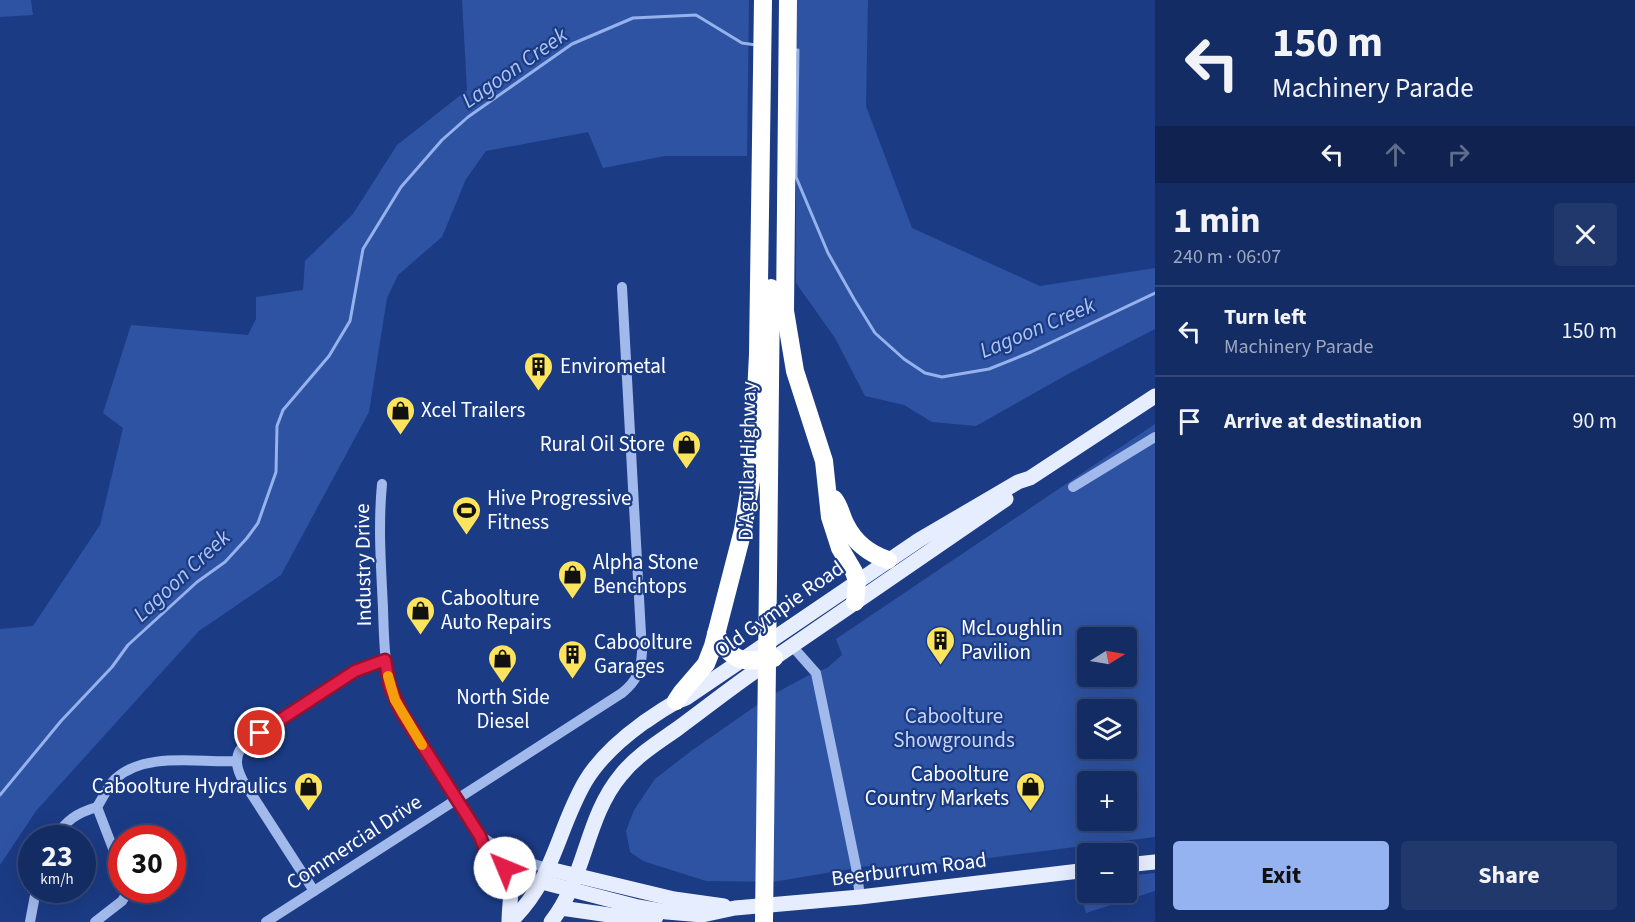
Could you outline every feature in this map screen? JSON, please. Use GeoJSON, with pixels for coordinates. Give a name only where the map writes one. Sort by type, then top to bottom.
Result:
{"type":"FeatureCollection","features":[{"type":"Feature","properties":{"kind":"highway"},"geometry":{"type":"LineString","coordinates":[[676,701],[706,664],[717,634],[749,501],[754,432],[772,272],[778,6]]}},
{"type":"Feature","properties":{"kind":"highway"},"geometry":{"type":"LineString","coordinates":[[778,6],[772,272],[801,392],[821,449],[834,532],[857,581],[855,602]]}},
{"type":"Feature","properties":{"kind":"highway","name":"D'Aguilar Highway"},"geometry":{"type":"LineString","coordinates":[[764,922],[772,272]]}},
{"type":"Feature","properties":{"kind":"highway"},"geometry":{"type":"LineString","coordinates":[[828,494],[837,503],[846,525],[860,545],[868,552],[888,560]]}},
{"type":"Feature","properties":{"kind":"highway"},"geometry":{"type":"LineString","coordinates":[[717,634],[732,656],[742,660],[758,661],[774,658]]}},
{"type":"Feature","properties":{"kind":"main road","name":"Old Gympie Road"},"geometry":{"type":"LineString","coordinates":[[545,875],[586,780],[600,761],[627,735],[676,701],[686,698],[888,560],[952,519],[1018,482],[1030,478],[1155,396]]}},
{"type":"Feature","properties":{"kind":"main road","name":"Old Gympie Road"},"geometry":{"type":"LineString","coordinates":[[574,883],[595,819],[611,788],[634,761],[710,702],[1022,488],[1030,478]]}},
{"type":"Feature","properties":{"kind":"main road"},"geometry":{"type":"LineString","coordinates":[[1137,864],[1155,862]]}},
{"type":"Feature","properties":{"kind":"main road","name":"Beerburrum Road"},"geometry":{"type":"LineString","coordinates":[[545,875],[667,912],[702,915],[735,908],[860,897],[1077,871]]}},
{"type":"Feature","properties":{"kind":"main road"},"geometry":{"type":"LineString","coordinates":[[509,922],[512,887],[510,872]]}},
{"type":"Feature","properties":{"kind":"main road"},"geometry":{"type":"LineString","coordinates":[[509,922],[523,909],[545,875]]}},
{"type":"Feature","properties":{"kind":"main road","name":"Beerburrum Road"},"geometry":{"type":"LineString","coordinates":[[574,883],[735,908]]}},
{"type":"Feature","properties":{"kind":"main road"},"geometry":{"type":"LineString","coordinates":[[551,922],[574,883]]}},
{"type":"Feature","properties":{"kind":"main road"},"geometry":{"type":"LineString","coordinates":[[561,908],[654,918],[667,912]]}},
{"type":"Feature","properties":{"kind":"street","name":"Commercial Drive"},"geometry":{"type":"LineString","coordinates":[[266,922],[622,693],[640,672],[642,652],[622,287]]}},
{"type":"Feature","properties":{"kind":"street"},"geometry":{"type":"LineString","coordinates":[[1073,487],[1155,437]]}},
{"type":"Feature","properties":{"kind":"street","name":"Industry Drive"},"geometry":{"type":"LineString","coordinates":[[382,484],[378,530],[385,660],[395,700],[491,856],[510,872],[545,875]]}},
{"type":"Feature","properties":{"kind":"street"},"geometry":{"type":"LineString","coordinates":[[792,646],[816,674],[834,775],[860,897]]}},
{"type":"Feature","properties":{"kind":"street"},"geometry":{"type":"LineString","coordinates":[[314,891],[243,781],[237,761],[242,747],[260,733],[355,671],[385,660]]}},
{"type":"Feature","properties":{"kind":"street"},"geometry":{"type":"LineString","coordinates":[[63,825],[79,813],[97,807],[113,781],[140,765],[160,761],[237,761]]}},
{"type":"Feature","properties":{"kind":"street"},"geometry":{"type":"LineString","coordinates":[[97,807],[108,836]]}},
{"type":"Feature","properties":{"kind":"street","name":"Industry Drive"},"geometry":{"type":"LineString","coordinates":[[480,836],[545,875]]}},
{"type":"Feature","properties":{"kind":"street"},"geometry":{"type":"LineString","coordinates":[[30,922],[34,903]]}},
{"type":"Feature","properties":{"kind":"street"},"geometry":{"type":"LineString","coordinates":[[95,922],[119,903]]}},
{"type":"Feature","properties":{"kind":"green space"},"geometry":{"type":"Polygon","coordinates":[[[0,0],[31,0],[33,15],[0,17],[0,0]]]}},
{"type":"Feature","properties":{"kind":"green space"},"geometry":{"type":"Polygon","coordinates":[[[462,0],[749,0],[747,156],[665,156],[603,168],[588,132],[486,151],[466,179],[442,237],[398,275],[387,298],[369,412],[281,575],[199,631],[36,811],[27,825],[18,825],[18,838],[0,865],[0,629],[33,626],[100,525],[123,428],[103,413],[131,325],[248,335],[256,319],[256,297],[303,290],[305,261],[353,214],[397,145],[467,90],[462,0]]]}},
{"type":"Feature","properties":{"kind":"green space"},"geometry":{"type":"Polygon","coordinates":[[[796,0],[868,0],[866,106],[912,228],[1040,286],[1155,268],[1155,329],[1068,374],[976,426],[932,422],[904,405],[865,396],[835,338],[796,283],[796,0]]]}},
{"type":"Feature","properties":{"kind":"green space","name":"Caboolture Showgrounds"},"geometry":{"type":"Polygon","coordinates":[[[1155,424],[1155,837],[1107,843],[1077,843],[1077,847],[901,869],[868,866],[773,882],[706,881],[643,861],[630,852],[626,831],[634,810],[655,779],[770,696],[827,668],[842,655],[836,639],[1155,424]]]}},
{"type":"Feature","properties":{"kind":"green space"},"geometry":{"type":"Polygon","coordinates":[[[1155,873],[1155,891],[1137,897],[1137,875],[1155,873]]]}},
{"type":"Feature","properties":{"kind":"green space"},"geometry":{"type":"Polygon","coordinates":[[[1083,903],[1117,903],[1086,913],[1083,903]]]}},
{"type":"Feature","properties":{"kind":"waterway","name":"Lagoon Creek"},"geometry":{"type":"LineString","coordinates":[[0,795],[61,721],[112,667],[128,645],[197,582],[225,562],[258,523],[276,472],[277,426],[283,410],[329,356],[350,321],[363,249],[401,187],[442,140],[468,117],[572,44],[633,18],[696,15],[742,43],[756,45]]}},
{"type":"Feature","properties":{"kind":"waterway","name":"Lagoon Creek"},"geometry":{"type":"LineString","coordinates":[[795,50],[798,50],[796,177],[828,253],[854,299],[875,333],[904,359],[925,373],[942,377],[989,369],[1031,352],[1155,293]]}},
{"type":"Feature","properties":{"kind":"slow traffic"},"geometry":{"type":"LineString","coordinates":[[388,676],[395,700],[422,745]]}},
{"type":"Feature","properties":{"kind":"place","name":"Envirometal"},"geometry":{"type":"Point","coordinates":[539,392]}},
{"type":"Feature","properties":{"kind":"place","name":"Xcel Trailers"},"geometry":{"type":"Point","coordinates":[400,436]}},
{"type":"Feature","properties":{"kind":"place","name":"Rural Oil Store"},"geometry":{"type":"Point","coordinates":[686,470]}},
{"type":"Feature","properties":{"kind":"place","name":"Hive Progressive Fitness"},"geometry":{"type":"Point","coordinates":[466,536]}},
{"type":"Feature","properties":{"kind":"place","name":"Alpha Stone Benchtops"},"geometry":{"type":"Point","coordinates":[572,600]}},
{"type":"Feature","properties":{"kind":"place","name":"Caboolture Auto Repairs"},"geometry":{"type":"Point","coordinates":[420,636]}},
{"type":"Feature","properties":{"kind":"place","name":"McLoughlin Pavilion"},"geometry":{"type":"Point","coordinates":[940,666]}},
{"type":"Feature","properties":{"kind":"place","name":"Caboolture Garages"},"geometry":{"type":"Point","coordinates":[573,680]}},
{"type":"Feature","properties":{"kind":"place","name":"North Side Diesel"},"geometry":{"type":"Point","coordinates":[503,684]}},
{"type":"Feature","properties":{"kind":"place","name":"Caboolture Hydraulics"},"geometry":{"type":"Point","coordinates":[308,812]}},
{"type":"Feature","properties":{"kind":"place","name":"Caboolture Country Markets"},"geometry":{"type":"Point","coordinates":[1030,812]}},
{"type":"Feature","properties":{"kind":"route"},"geometry":{"type":"LineString","coordinates":[[260,733],[355,671],[385,660],[390,687],[402,713],[480,836],[484,847],[505,868]]}}]}
